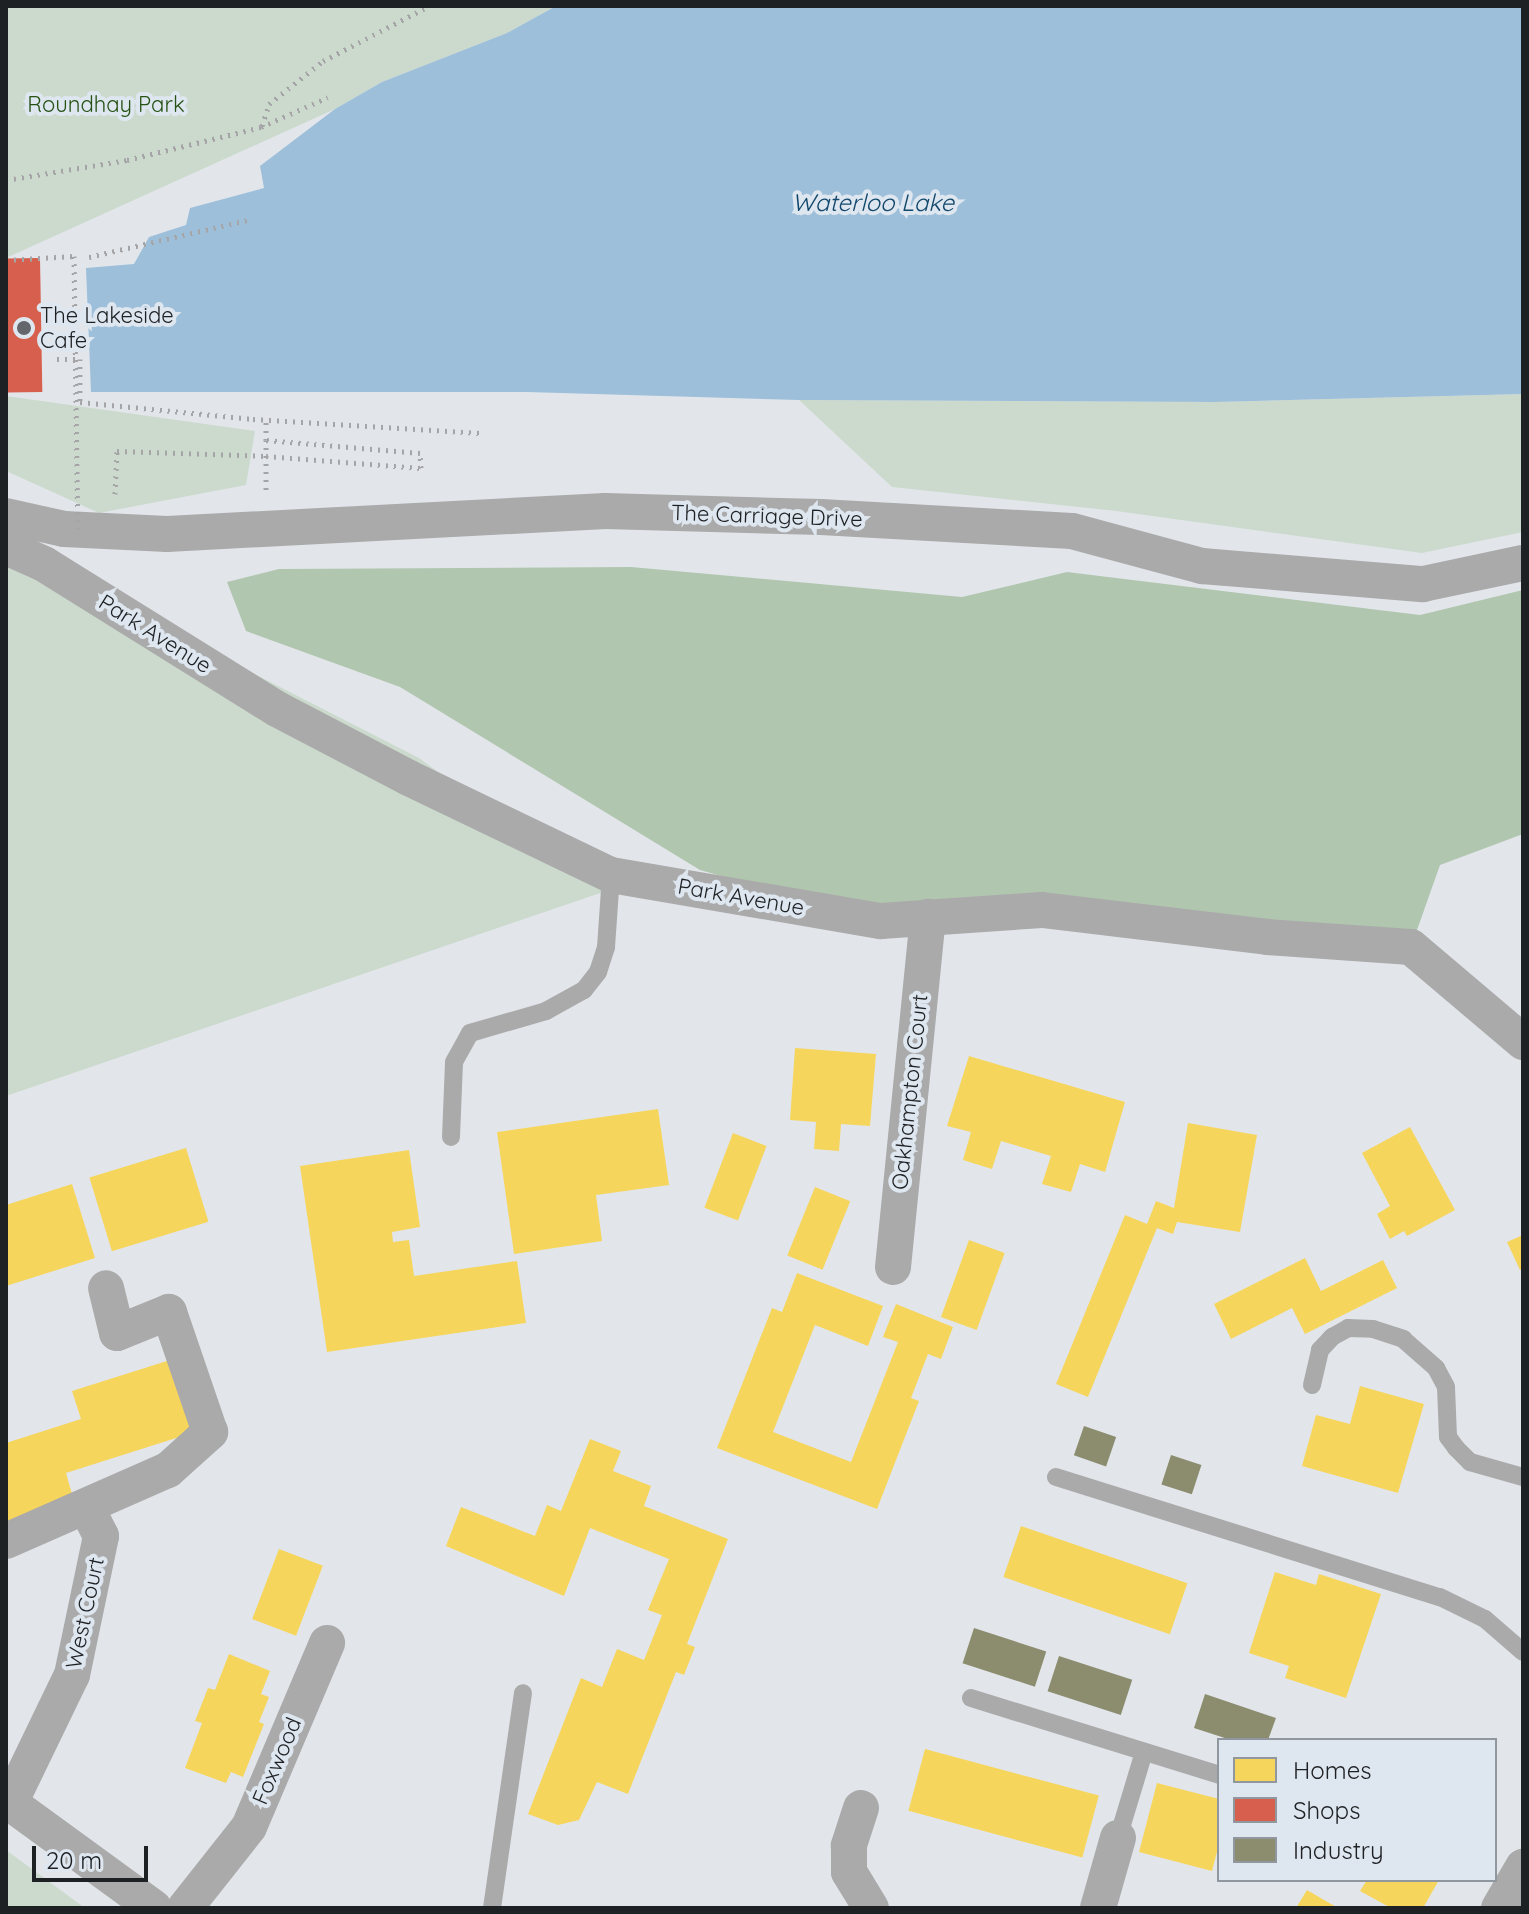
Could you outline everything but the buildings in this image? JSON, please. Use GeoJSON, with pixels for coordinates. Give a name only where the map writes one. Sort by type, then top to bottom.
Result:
{"type":"FeatureCollection","features":[{"type":"Feature","properties":{"kind":"street","name":"The Carriage Drive"},"geometry":{"type":"LineString","coordinates":[[6,516],[95,530],[167,534],[620,511],[821,517],[1072,531],[1202,566],[1423,584],[1523,563]]}},
{"type":"Feature","properties":{"kind":"street","name":"Park Avenue"},"geometry":{"type":"LineString","coordinates":[[6,547],[44,564],[277,709],[611,875],[881,921],[1042,910],[1267,937],[1411,947],[1523,1042]]}},
{"type":"Feature","properties":{"kind":"street","name":"Oakhampton Court"},"geometry":{"type":"LineString","coordinates":[[893,1267],[928,917]]}},
{"type":"Feature","properties":{"kind":"street"},"geometry":{"type":"LineString","coordinates":[[6,1541],[87,1509],[168,1470],[210,1432],[169,1312],[117,1333],[106,1288]]}},
{"type":"Feature","properties":{"kind":"street","name":"West Court"},"geometry":{"type":"LineString","coordinates":[[8,1802],[72,1675],[101,1536],[87,1509]]}},
{"type":"Feature","properties":{"kind":"street","name":"Foxwood"},"geometry":{"type":"LineString","coordinates":[[185,1908],[249,1827],[327,1643]]}},
{"type":"Feature","properties":{"kind":"street"},"geometry":{"type":"LineString","coordinates":[[8,1802],[154,1908]]}},
{"type":"Feature","properties":{"kind":"street"},"geometry":{"type":"LineString","coordinates":[[861,1808],[849,1846],[849,1872],[871,1908]]}},
{"type":"Feature","properties":{"kind":"street"},"geometry":{"type":"LineString","coordinates":[[1098,1908],[1118,1838]]}},
{"type":"Feature","properties":{"kind":"street"},"geometry":{"type":"LineString","coordinates":[[1499,1908],[1523,1867]]}},
{"type":"Feature","properties":{"kind":"lane"},"geometry":{"type":"LineString","coordinates":[[451,1137],[454,1062],[470,1033],[546,1011],[584,990],[598,972],[606,947],[611,875]]}},
{"type":"Feature","properties":{"kind":"lane"},"geometry":{"type":"LineString","coordinates":[[1312,1385],[1320,1350],[1332,1337],[1348,1328],[1373,1329],[1403,1339],[1436,1368],[1446,1387],[1448,1437],[1456,1448],[1470,1462],[1523,1477]]}},
{"type":"Feature","properties":{"kind":"lane"},"geometry":{"type":"LineString","coordinates":[[1056,1477],[1440,1597],[1485,1619],[1523,1652]]}},
{"type":"Feature","properties":{"kind":"lane"},"geometry":{"type":"LineString","coordinates":[[492,1908],[523,1693]]}},
{"type":"Feature","properties":{"kind":"lane"},"geometry":{"type":"LineString","coordinates":[[971,1698],[1217,1774]]}},
{"type":"Feature","properties":{"kind":"lane"},"geometry":{"type":"LineString","coordinates":[[1118,1838],[1144,1752]]}},
{"type":"Feature","properties":{"kind":"path"},"geometry":{"type":"LineString","coordinates":[[261,127],[269,104],[323,61],[429,6]]}},
{"type":"Feature","properties":{"kind":"path"},"geometry":{"type":"LineString","coordinates":[[6,180],[127,160],[261,127],[328,97]]}},
{"type":"Feature","properties":{"kind":"path"},"geometry":{"type":"LineString","coordinates":[[89,257],[252,219]]}},
{"type":"Feature","properties":{"kind":"path"},"geometry":{"type":"LineString","coordinates":[[6,260],[74,256],[95,530]]}},
{"type":"Feature","properties":{"kind":"path"},"geometry":{"type":"LineString","coordinates":[[57,359],[80,359],[80,402],[266,419],[481,433]]}},
{"type":"Feature","properties":{"kind":"path"},"geometry":{"type":"LineString","coordinates":[[266,419],[269,529]]}},
{"type":"Feature","properties":{"kind":"path"},"geometry":{"type":"LineString","coordinates":[[95,530],[117,451],[266,456],[421,468],[420,453],[266,440]]}},
{"type":"Feature","properties":{"kind":"green space","name":"Roundhay Park"},"geometry":{"type":"Polygon","coordinates":[[[6,6],[556,6],[507,33],[382,82],[335,109],[6,258],[6,6]]]}},
{"type":"Feature","properties":{"kind":"green space"},"geometry":{"type":"Polygon","coordinates":[[[1523,394],[1523,532],[1422,553],[1116,511],[892,487],[799,400],[1215,402],[1523,394]]]}},
{"type":"Feature","properties":{"kind":"green space"},"geometry":{"type":"Polygon","coordinates":[[[6,396],[255,431],[246,485],[99,513],[6,471],[6,396]]]}},
{"type":"Feature","properties":{"kind":"green space"},"geometry":{"type":"Polygon","coordinates":[[[6,547],[419,758],[524,835],[612,889],[6,1096],[6,547]]]}},
{"type":"Feature","properties":{"kind":"green space"},"geometry":{"type":"Polygon","coordinates":[[[631,567],[962,597],[1067,572],[1420,615],[1523,590],[1523,834],[1440,865],[1411,947],[1267,937],[881,921],[700,870],[400,687],[246,631],[227,582],[279,569],[631,567]]]}},
{"type":"Feature","properties":{"kind":"green space"},"geometry":{"type":"Polygon","coordinates":[[[6,1850],[85,1908],[6,1908],[6,1850]]]}},
{"type":"Feature","properties":{"kind":"water","name":"Waterloo Lake"},"geometry":{"type":"Polygon","coordinates":[[[556,6],[1523,6],[1523,394],[1215,402],[799,400],[527,392],[91,392],[86,268],[134,264],[149,237],[186,225],[190,208],[264,188],[260,166],[335,109],[382,82],[507,33],[556,6]]]}},
{"type":"Feature","properties":{"kind":"place","name":"The Lakeside Cafe"},"geometry":{"type":"Point","coordinates":[24,328]}}]}
